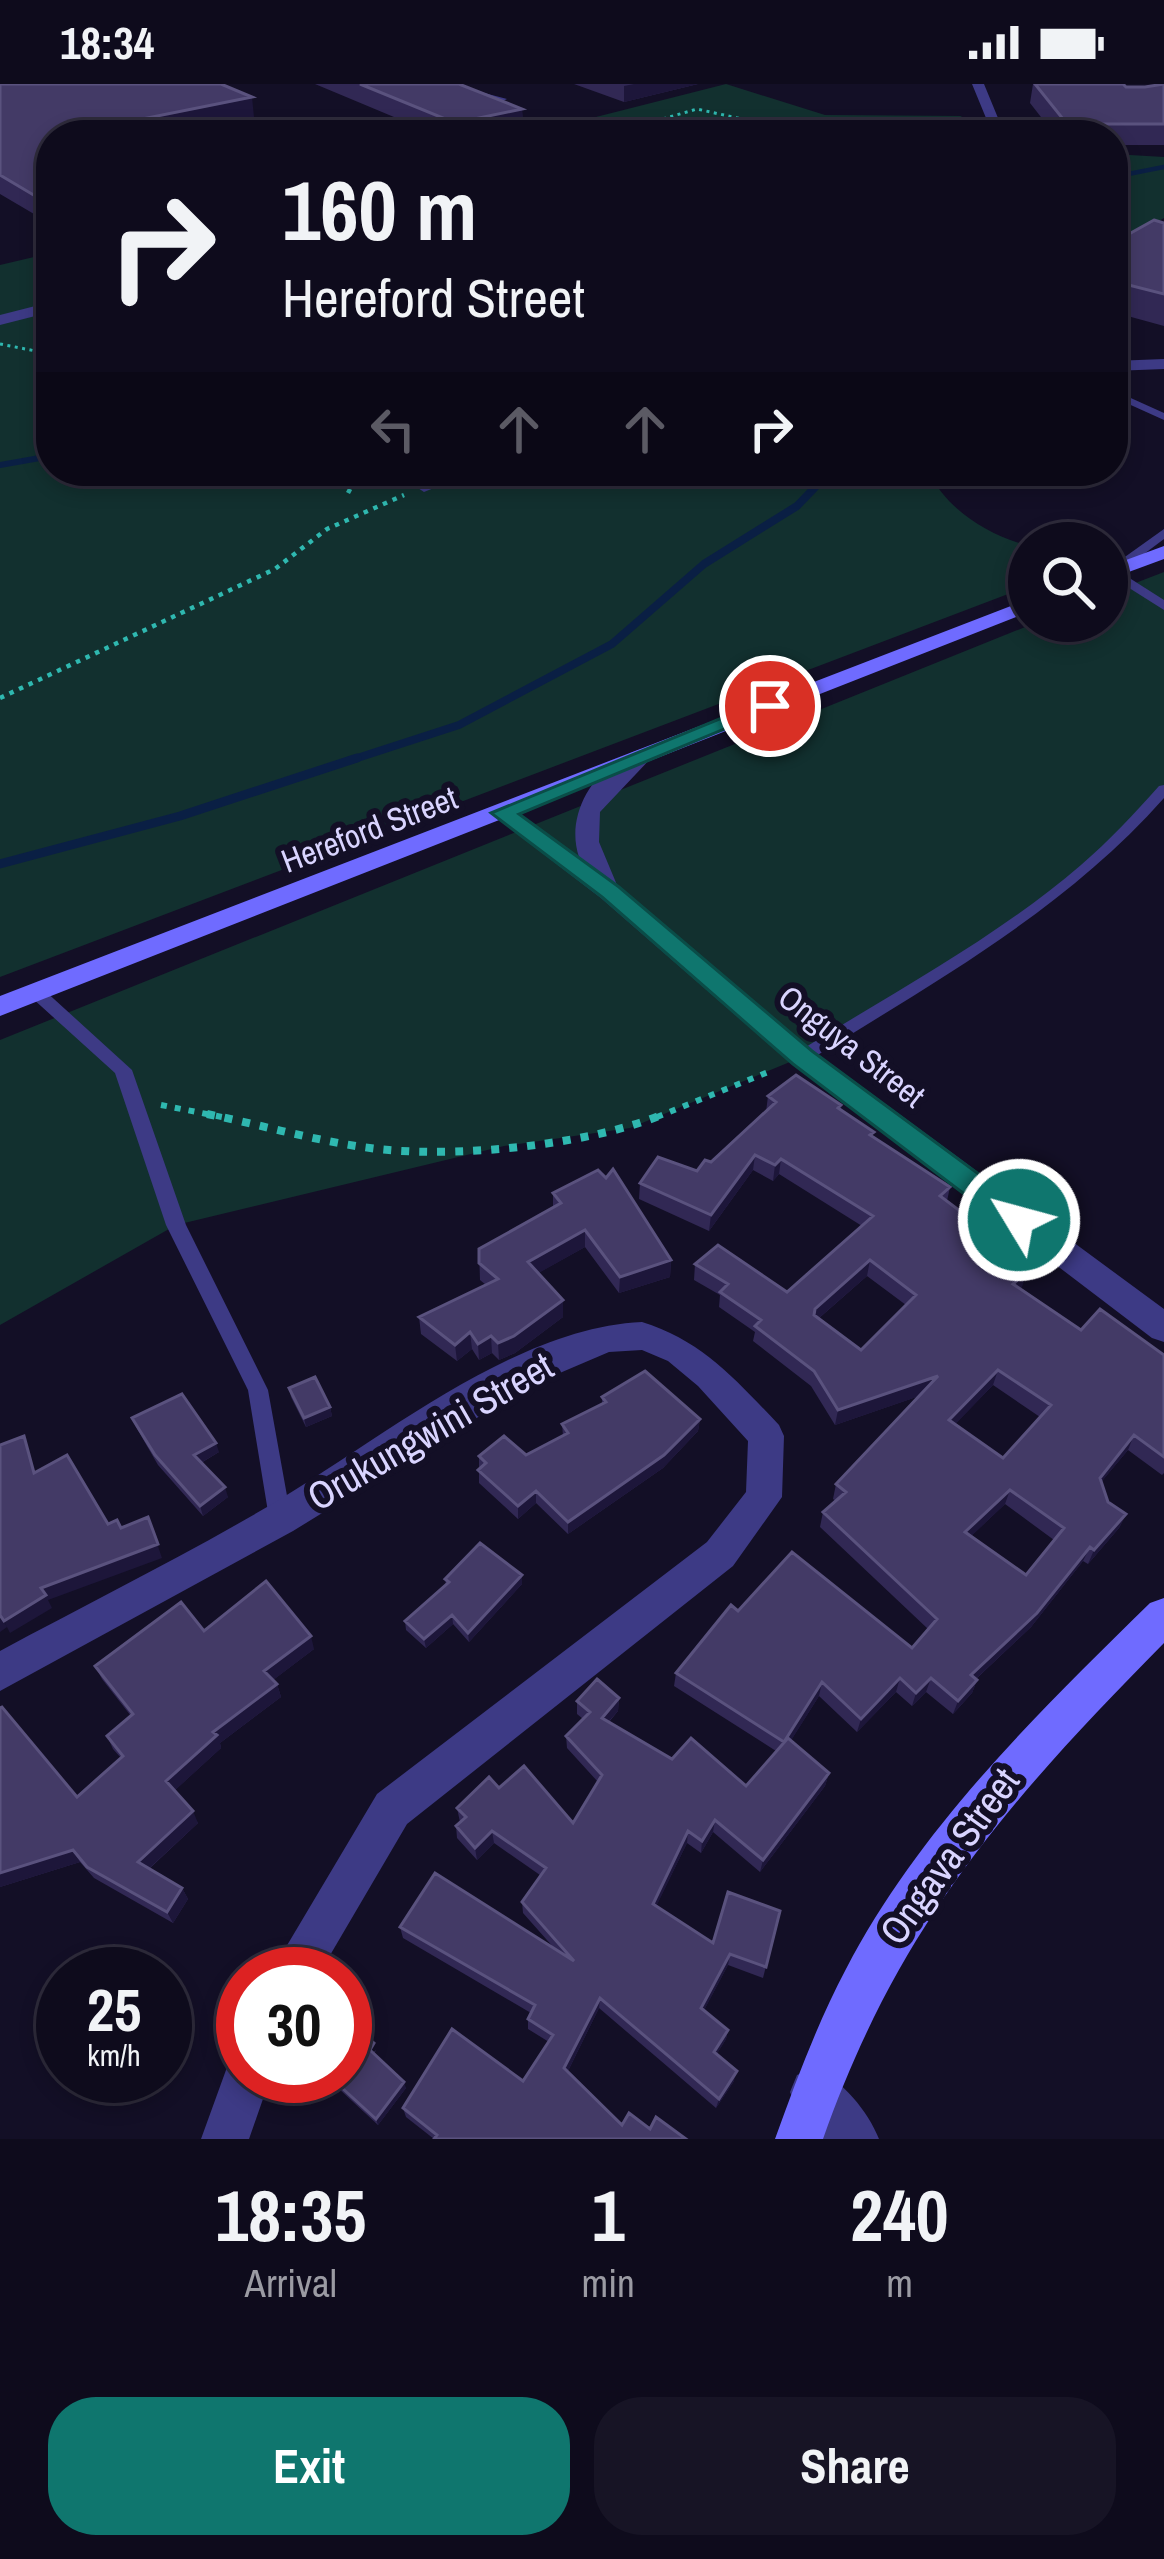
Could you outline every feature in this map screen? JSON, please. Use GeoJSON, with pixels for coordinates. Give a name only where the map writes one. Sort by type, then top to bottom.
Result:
{"type":"FeatureCollection","features":[{"type":"Feature","properties":{"kind":"main road"},"geometry":{"type":"LineString","coordinates":[[1128,566],[1164,551]]}},
{"type":"Feature","properties":{"kind":"main road","name":"Hereford Street"},"geometry":{"type":"LineString","coordinates":[[0,1007],[1008,613]]}},
{"type":"Feature","properties":{"kind":"main road","name":"Ongava Street"},"geometry":{"type":"LineString","coordinates":[[799,2139],[861,1980],[948,1844],[1028,1751],[1164,1616]]}},
{"type":"Feature","properties":{"kind":"street"},"geometry":{"type":"LineString","coordinates":[[978,84],[992,118]]}},
{"type":"Feature","properties":{"kind":"street"},"geometry":{"type":"LineString","coordinates":[[0,320],[36,311]]}},
{"type":"Feature","properties":{"kind":"street"},"geometry":{"type":"LineString","coordinates":[[1128,365],[1164,364]]}},
{"type":"Feature","properties":{"kind":"street"},"geometry":{"type":"LineString","coordinates":[[610,892],[585,847],[583,821],[592,801],[641,756]]}},
{"type":"Feature","properties":{"kind":"street","name":"Onguya Street"},"geometry":{"type":"LineString","coordinates":[[502,813],[610,892],[802,1057],[1164,1328]]}},
{"type":"Feature","properties":{"kind":"street","name":"Orukungwini Street"},"geometry":{"type":"LineString","coordinates":[[0,1672],[280,1518],[466,1405],[568,1350],[638,1334],[699,1359],[766,1436],[764,1497],[720,1554],[392,1809],[309,1947]]}},
{"type":"Feature","properties":{"kind":"street"},"geometry":{"type":"LineString","coordinates":[[814,2092],[855,2139]]}},
{"type":"Feature","properties":{"kind":"street"},"geometry":{"type":"LineString","coordinates":[[225,2139],[238,2103]]}},
{"type":"Feature","properties":{"kind":"lane"},"geometry":{"type":"LineString","coordinates":[[441,84],[503,99]]}},
{"type":"Feature","properties":{"kind":"lane"},"geometry":{"type":"LineString","coordinates":[[1128,400],[1164,417]]}},
{"type":"Feature","properties":{"kind":"lane"},"geometry":{"type":"LineString","coordinates":[[1128,560],[1164,533]]}},
{"type":"Feature","properties":{"kind":"lane"},"geometry":{"type":"LineString","coordinates":[[1128,584],[1164,606]]}},
{"type":"Feature","properties":{"kind":"lane"},"geometry":{"type":"LineString","coordinates":[[802,1057],[1084,874],[1129,833],[1164,789]]}},
{"type":"Feature","properties":{"kind":"lane"},"geometry":{"type":"LineString","coordinates":[[37,993],[122,1070],[176,1225],[258,1390],[280,1518]]}},
{"type":"Feature","properties":{"kind":"path"},"geometry":{"type":"LineString","coordinates":[[659,120],[697,109],[746,120]]}},
{"type":"Feature","properties":{"kind":"path"},"geometry":{"type":"LineString","coordinates":[[968,120],[992,118]]}},
{"type":"Feature","properties":{"kind":"path"},"geometry":{"type":"LineString","coordinates":[[0,344],[36,351]]}},
{"type":"Feature","properties":{"kind":"path"},"geometry":{"type":"LineString","coordinates":[[348,493],[352,486]]}},
{"type":"Feature","properties":{"kind":"path"},"geometry":{"type":"LineString","coordinates":[[0,698],[274,569],[327,529],[424,486]]}},
{"type":"Feature","properties":{"kind":"path"},"geometry":{"type":"LineString","coordinates":[[134,1100],[390,1150],[504,1147],[629,1128],[802,1057]]}},
{"type":"Feature","properties":{"kind":"green space"},"geometry":{"type":"Polygon","coordinates":[[[726,84],[825,115],[962,116],[957,120],[584,120],[726,84]]]}},
{"type":"Feature","properties":{"kind":"green space"},"geometry":{"type":"Polygon","coordinates":[[[1128,155],[1164,157],[1164,218],[1128,238],[1128,155]]]}},
{"type":"Feature","properties":{"kind":"green space"},"geometry":{"type":"Polygon","coordinates":[[[36,257],[36,486],[937,486],[970,519],[1008,538],[1008,594],[0,977],[0,265],[36,257]]]}},
{"type":"Feature","properties":{"kind":"green space"},"geometry":{"type":"Polygon","coordinates":[[[1164,572],[1164,789],[1084,874],[802,1057],[630,1128],[504,1146],[176,1225],[0,1325],[0,1040],[1008,634],[1008,642],[1128,642],[1128,586],[1164,572]]]}},
{"type":"Feature","properties":{"kind":"building"},"geometry":{"type":"Polygon","coordinates":[[[0,84],[221,84],[252,97],[137,120],[36,120],[36,196],[0,175],[0,84]]]}},
{"type":"Feature","properties":{"kind":"building"},"geometry":{"type":"Polygon","coordinates":[[[360,84],[459,84],[522,109],[448,120],[360,84]]]}},
{"type":"Feature","properties":{"kind":"building"},"geometry":{"type":"Polygon","coordinates":[[[1035,84],[1164,84],[1164,124],[1064,120],[1035,84]]]}},
{"type":"Feature","properties":{"kind":"building"},"geometry":{"type":"Polygon","coordinates":[[[1154,220],[1164,223],[1164,294],[1128,285],[1128,235],[1154,220]]]}},
{"type":"Feature","properties":{"kind":"building"},"geometry":{"type":"Polygon","coordinates":[[[796,1075],[841,1105],[838,1108],[874,1132],[870,1135],[950,1187],[940,1196],[968,1217],[962,1221],[1027,1272],[1013,1284],[1081,1330],[1100,1309],[1164,1355],[1164,1457],[1134,1435],[1100,1478],[1108,1502],[1126,1514],[1094,1550],[1090,1547],[1037,1613],[971,1675],[977,1680],[958,1701],[931,1678],[916,1693],[900,1678],[861,1719],[822,1682],[784,1742],[676,1673],[731,1605],[738,1611],[792,1552],[912,1648],[937,1619],[823,1512],[846,1492],[836,1484],[938,1376],[838,1410],[814,1371],[755,1326],[761,1320],[720,1292],[728,1284],[695,1264],[718,1245],[787,1292],[873,1216],[781,1159],[775,1165],[755,1155],[711,1215],[640,1183],[658,1157],[697,1171],[705,1160],[711,1162],[776,1102],[768,1096],[796,1075]],[[870,1260],[814,1315],[861,1350],[916,1295],[870,1260]],[[998,1370],[949,1420],[1003,1458],[1051,1405],[998,1370]],[[1010,1490],[965,1532],[1026,1575],[1064,1528],[1010,1490]]]}},
{"type":"Feature","properties":{"kind":"building"},"geometry":{"type":"Polygon","coordinates":[[[613,1169],[671,1260],[620,1277],[585,1230],[528,1262],[563,1300],[514,1336],[498,1343],[491,1336],[478,1344],[470,1332],[455,1345],[419,1317],[498,1279],[479,1263],[479,1249],[561,1203],[553,1193],[598,1170],[606,1178],[613,1169]]]}},
{"type":"Feature","properties":{"kind":"building"},"geometry":{"type":"Polygon","coordinates":[[[645,1371],[700,1419],[664,1455],[568,1522],[536,1491],[518,1506],[478,1470],[486,1463],[479,1456],[504,1436],[526,1455],[568,1433],[562,1424],[606,1402],[602,1397],[645,1371]]]}},
{"type":"Feature","properties":{"kind":"building"},"geometry":{"type":"Polygon","coordinates":[[[315,1377],[330,1407],[304,1418],[289,1388],[315,1377]]]}},
{"type":"Feature","properties":{"kind":"building"},"geometry":{"type":"Polygon","coordinates":[[[182,1394],[216,1443],[194,1455],[225,1487],[200,1506],[155,1455],[132,1418],[182,1394]]]}},
{"type":"Feature","properties":{"kind":"building"},"geometry":{"type":"Polygon","coordinates":[[[24,1436],[34,1473],[67,1455],[108,1524],[117,1520],[121,1528],[148,1517],[158,1544],[41,1588],[46,1595],[4,1621],[0,1615],[0,1445],[24,1436]]]}},
{"type":"Feature","properties":{"kind":"building"},"geometry":{"type":"Polygon","coordinates":[[[480,1543],[522,1575],[468,1633],[452,1615],[424,1639],[405,1621],[449,1582],[445,1579],[480,1543]]]}},
{"type":"Feature","properties":{"kind":"building"},"geometry":{"type":"Polygon","coordinates":[[[266,1581],[311,1636],[264,1671],[277,1684],[213,1732],[217,1735],[166,1781],[193,1811],[138,1862],[182,1888],[167,1912],[87,1867],[73,1850],[0,1873],[0,1708],[77,1797],[123,1756],[107,1736],[133,1714],[95,1666],[181,1602],[204,1631],[266,1581]]]}},
{"type":"Feature","properties":{"kind":"building"},"geometry":{"type":"Polygon","coordinates":[[[597,1679],[619,1698],[602,1718],[672,1759],[691,1738],[746,1786],[788,1738],[829,1773],[763,1860],[715,1820],[702,1841],[688,1831],[653,1904],[713,1943],[728,1892],[780,1911],[766,1967],[730,1954],[701,2008],[728,2030],[714,2052],[737,2071],[719,2099],[600,1998],[564,2068],[622,2125],[629,2113],[650,2129],[656,2117],[686,2139],[434,2139],[437,2135],[403,2108],[452,2029],[523,2081],[553,2035],[528,2019],[535,2005],[400,1927],[435,1873],[574,1961],[522,1902],[546,1868],[492,1831],[475,1848],[456,1826],[466,1817],[457,1808],[489,1777],[499,1788],[524,1766],[573,1823],[602,1775],[566,1736],[590,1712],[577,1701],[597,1679]]]}},
{"type":"Feature","properties":{"kind":"building"},"geometry":{"type":"Polygon","coordinates":[[[372,2052],[404,2082],[376,2119],[359,2103],[372,2103],[372,2052]]]}},
{"type":"Feature","properties":{"kind":"waterway"},"geometry":{"type":"LineString","coordinates":[[1128,174],[1164,167]]}},
{"type":"Feature","properties":{"kind":"waterway"},"geometry":{"type":"LineString","coordinates":[[0,465],[36,459]]}},
{"type":"Feature","properties":{"kind":"waterway"},"geometry":{"type":"LineString","coordinates":[[348,761],[459,725],[612,644],[704,564],[797,506],[816,486]]}},
{"type":"Feature","properties":{"kind":"waterway"},"geometry":{"type":"LineString","coordinates":[[0,864],[180,816],[357,758]]}},
{"type":"Feature","properties":{"kind":"route"},"geometry":{"type":"LineString","coordinates":[[770,706],[502,813],[610,892],[802,1057],[1019,1220]]}}]}
